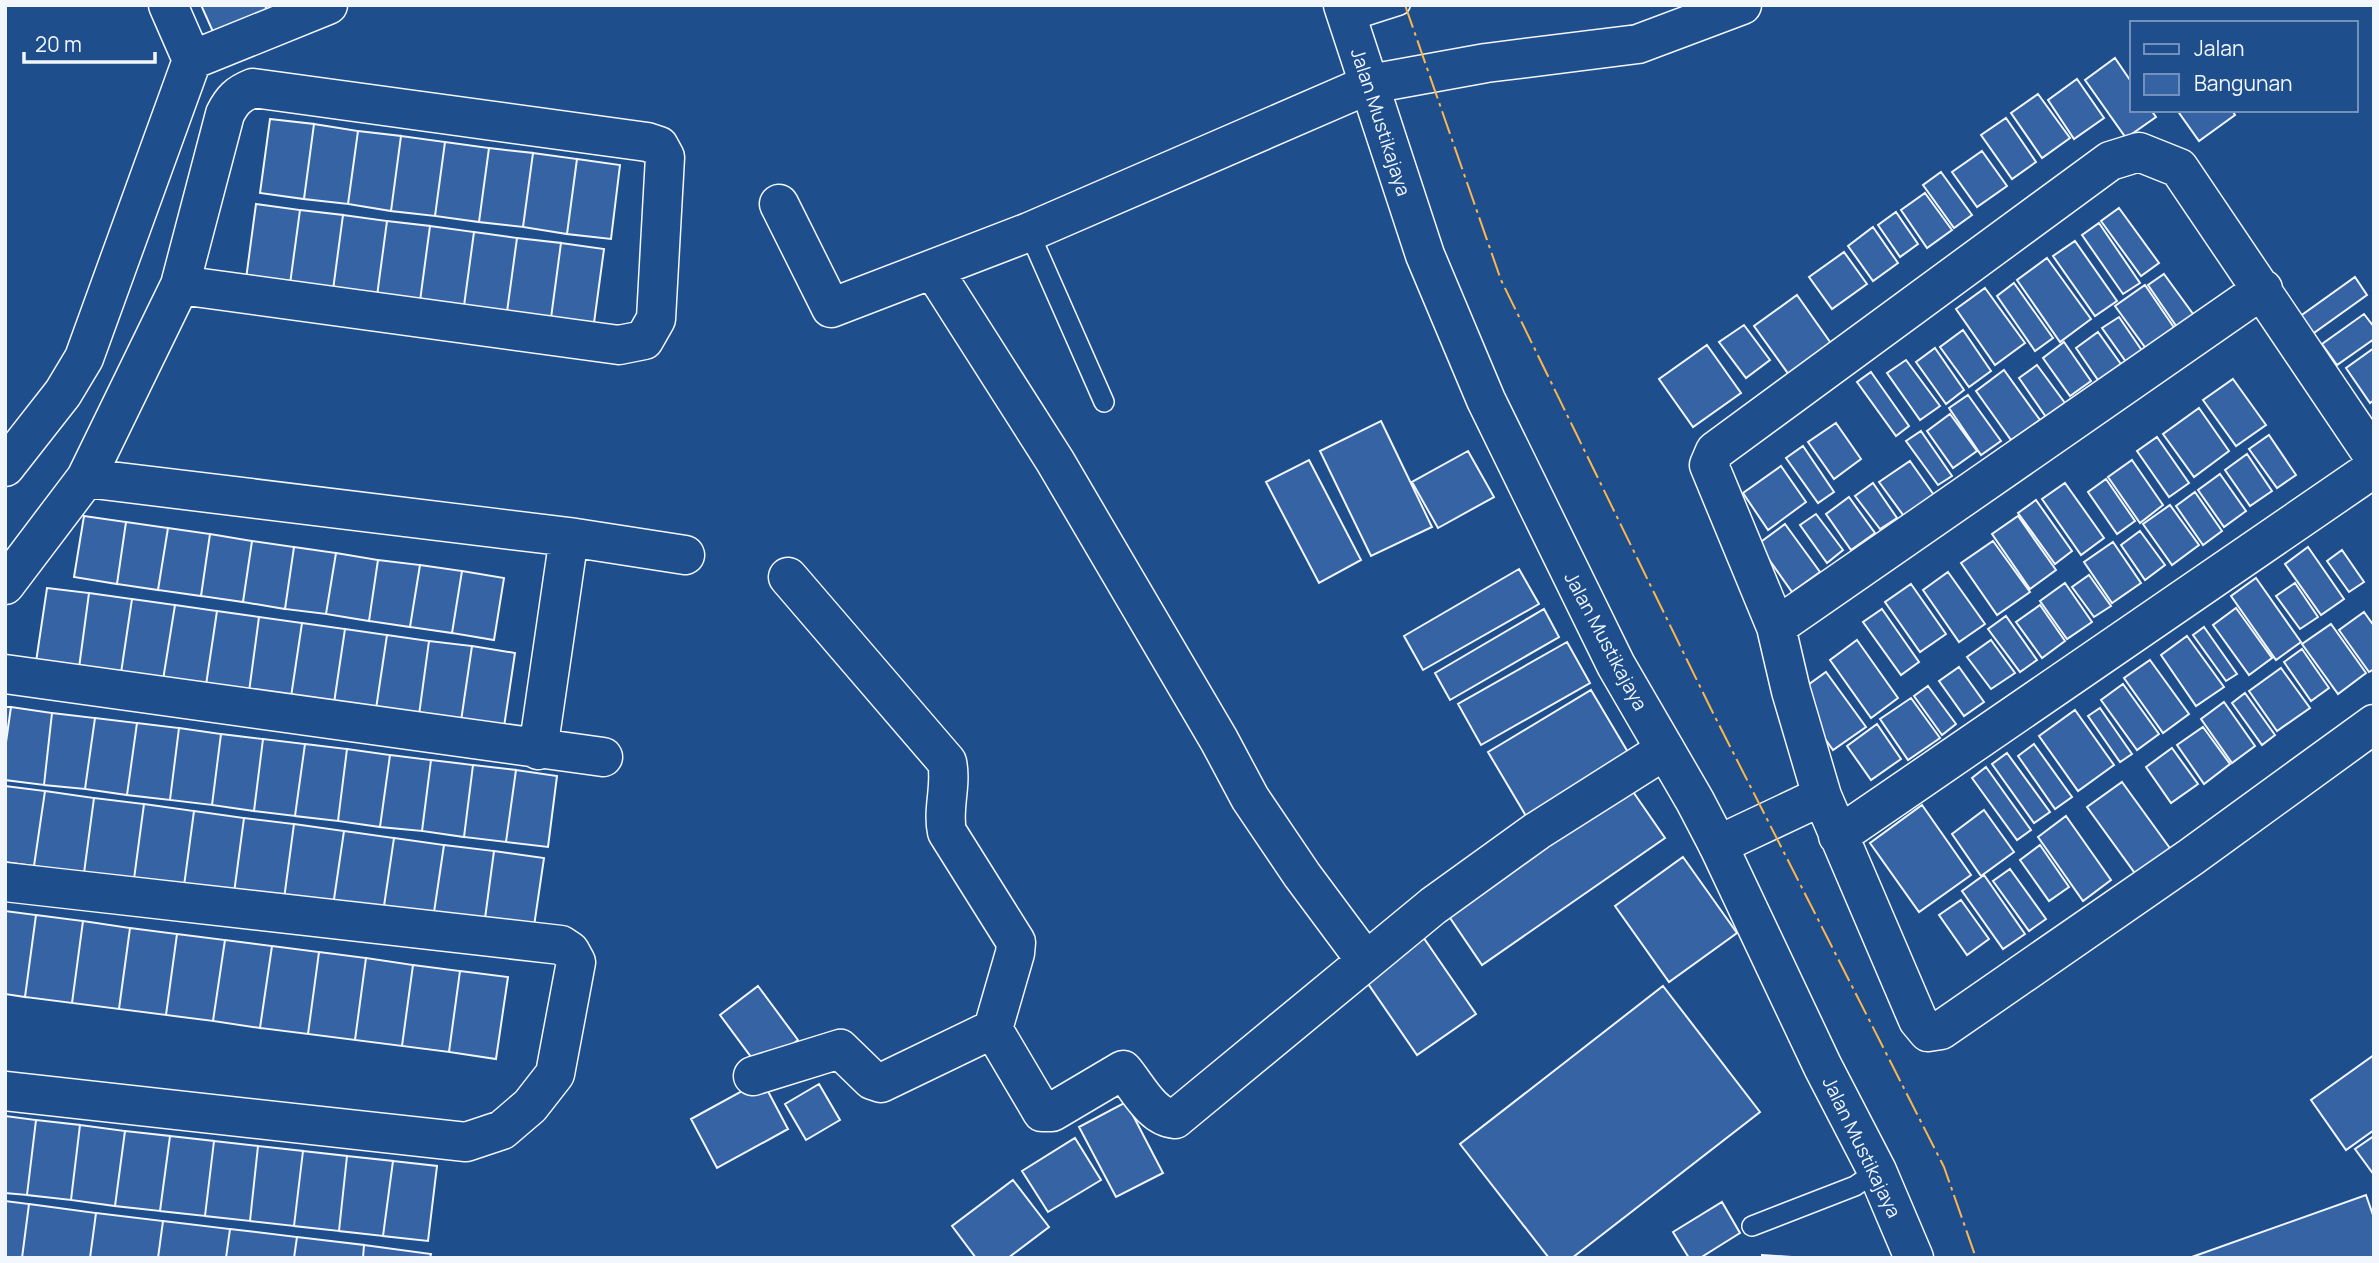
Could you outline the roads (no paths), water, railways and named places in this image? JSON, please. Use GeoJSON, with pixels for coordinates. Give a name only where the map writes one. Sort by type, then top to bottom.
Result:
{"type":"FeatureCollection","features":[{"type":"Feature","properties":{"kind":"street"},"geometry":{"type":"LineString","coordinates":[[5,467],[63,393],[84,358],[191,60],[167,5]]}},
{"type":"Feature","properties":{"kind":"street"},"geometry":{"type":"LineString","coordinates":[[191,60],[328,5]]}},
{"type":"Feature","properties":{"kind":"street"},"geometry":{"type":"LineString","coordinates":[[779,204],[831,308],[934,271],[1029,232],[1370,84],[1486,63],[1638,44],[1742,5]]}},
{"type":"Feature","properties":{"kind":"street","name":"Jalan Mustikajaya"},"geometry":{"type":"LineString","coordinates":[[1345,14],[1425,255],[1486,400],[1616,665],[1695,801],[1717,845],[1823,1067],[1877,1171],[1914,1258]]}},
{"type":"Feature","properties":{"kind":"street"},"geometry":{"type":"LineString","coordinates":[[5,584],[86,478],[180,285],[225,114],[231,101],[239,93],[253,89],[647,142],[659,146],[665,157],[656,319],[644,340],[619,345],[180,285]]}},
{"type":"Feature","properties":{"kind":"street"},"geometry":{"type":"LineString","coordinates":[[2374,457],[2179,167],[2139,152],[2110,161],[1715,451],[1710,457],[1709,465],[1776,627],[1791,691],[1822,796],[1918,1020],[1928,1032],[1941,1030],[2191,857],[2374,724]]}},
{"type":"Feature","properties":{"kind":"street"},"geometry":{"type":"LineString","coordinates":[[934,271],[1055,461],[1219,740],[1250,798],[1302,875],[1366,961]]}},
{"type":"Feature","properties":{"kind":"street"},"geometry":{"type":"LineString","coordinates":[[1776,627],[2263,289]]}},
{"type":"Feature","properties":{"kind":"street"},"geometry":{"type":"LineString","coordinates":[[1838,836],[2374,468]]}},
{"type":"Feature","properties":{"kind":"street"},"geometry":{"type":"LineString","coordinates":[[86,478],[569,537],[685,555]]}},
{"type":"Feature","properties":{"kind":"street"},"geometry":{"type":"LineString","coordinates":[[538,750],[569,537]]}},
{"type":"Feature","properties":{"kind":"street"},"geometry":{"type":"LineString","coordinates":[[788,577],[947,762],[950,779],[945,824],[947,832],[1016,942],[1016,953],[993,1029],[1042,1112],[1052,1112],[1123,1070],[1156,1111],[1165,1118],[1175,1119],[1433,906],[1537,831],[1665,750]]}},
{"type":"Feature","properties":{"kind":"street"},"geometry":{"type":"LineString","coordinates":[[5,674],[603,757]]}},
{"type":"Feature","properties":{"kind":"street"},"geometry":{"type":"LineString","coordinates":[[1717,845],[1822,796]]}},
{"type":"Feature","properties":{"kind":"street"},"geometry":{"type":"LineString","coordinates":[[5,882],[561,945],[570,951],[576,962],[555,1074],[530,1106],[502,1130],[466,1142],[5,1091]]}},
{"type":"Feature","properties":{"kind":"street"},"geometry":{"type":"LineString","coordinates":[[753,1076],[840,1049],[872,1080],[881,1083],[993,1029]]}},
{"type":"Feature","properties":{"kind":"lane"},"geometry":{"type":"LineString","coordinates":[[1345,14],[1400,5]]}},
{"type":"Feature","properties":{"kind":"lane"},"geometry":{"type":"LineString","coordinates":[[1029,232],[1104,402]]}},
{"type":"Feature","properties":{"kind":"lane"},"geometry":{"type":"LineString","coordinates":[[1752,1226],[1855,1186],[1877,1171]]}}]}
